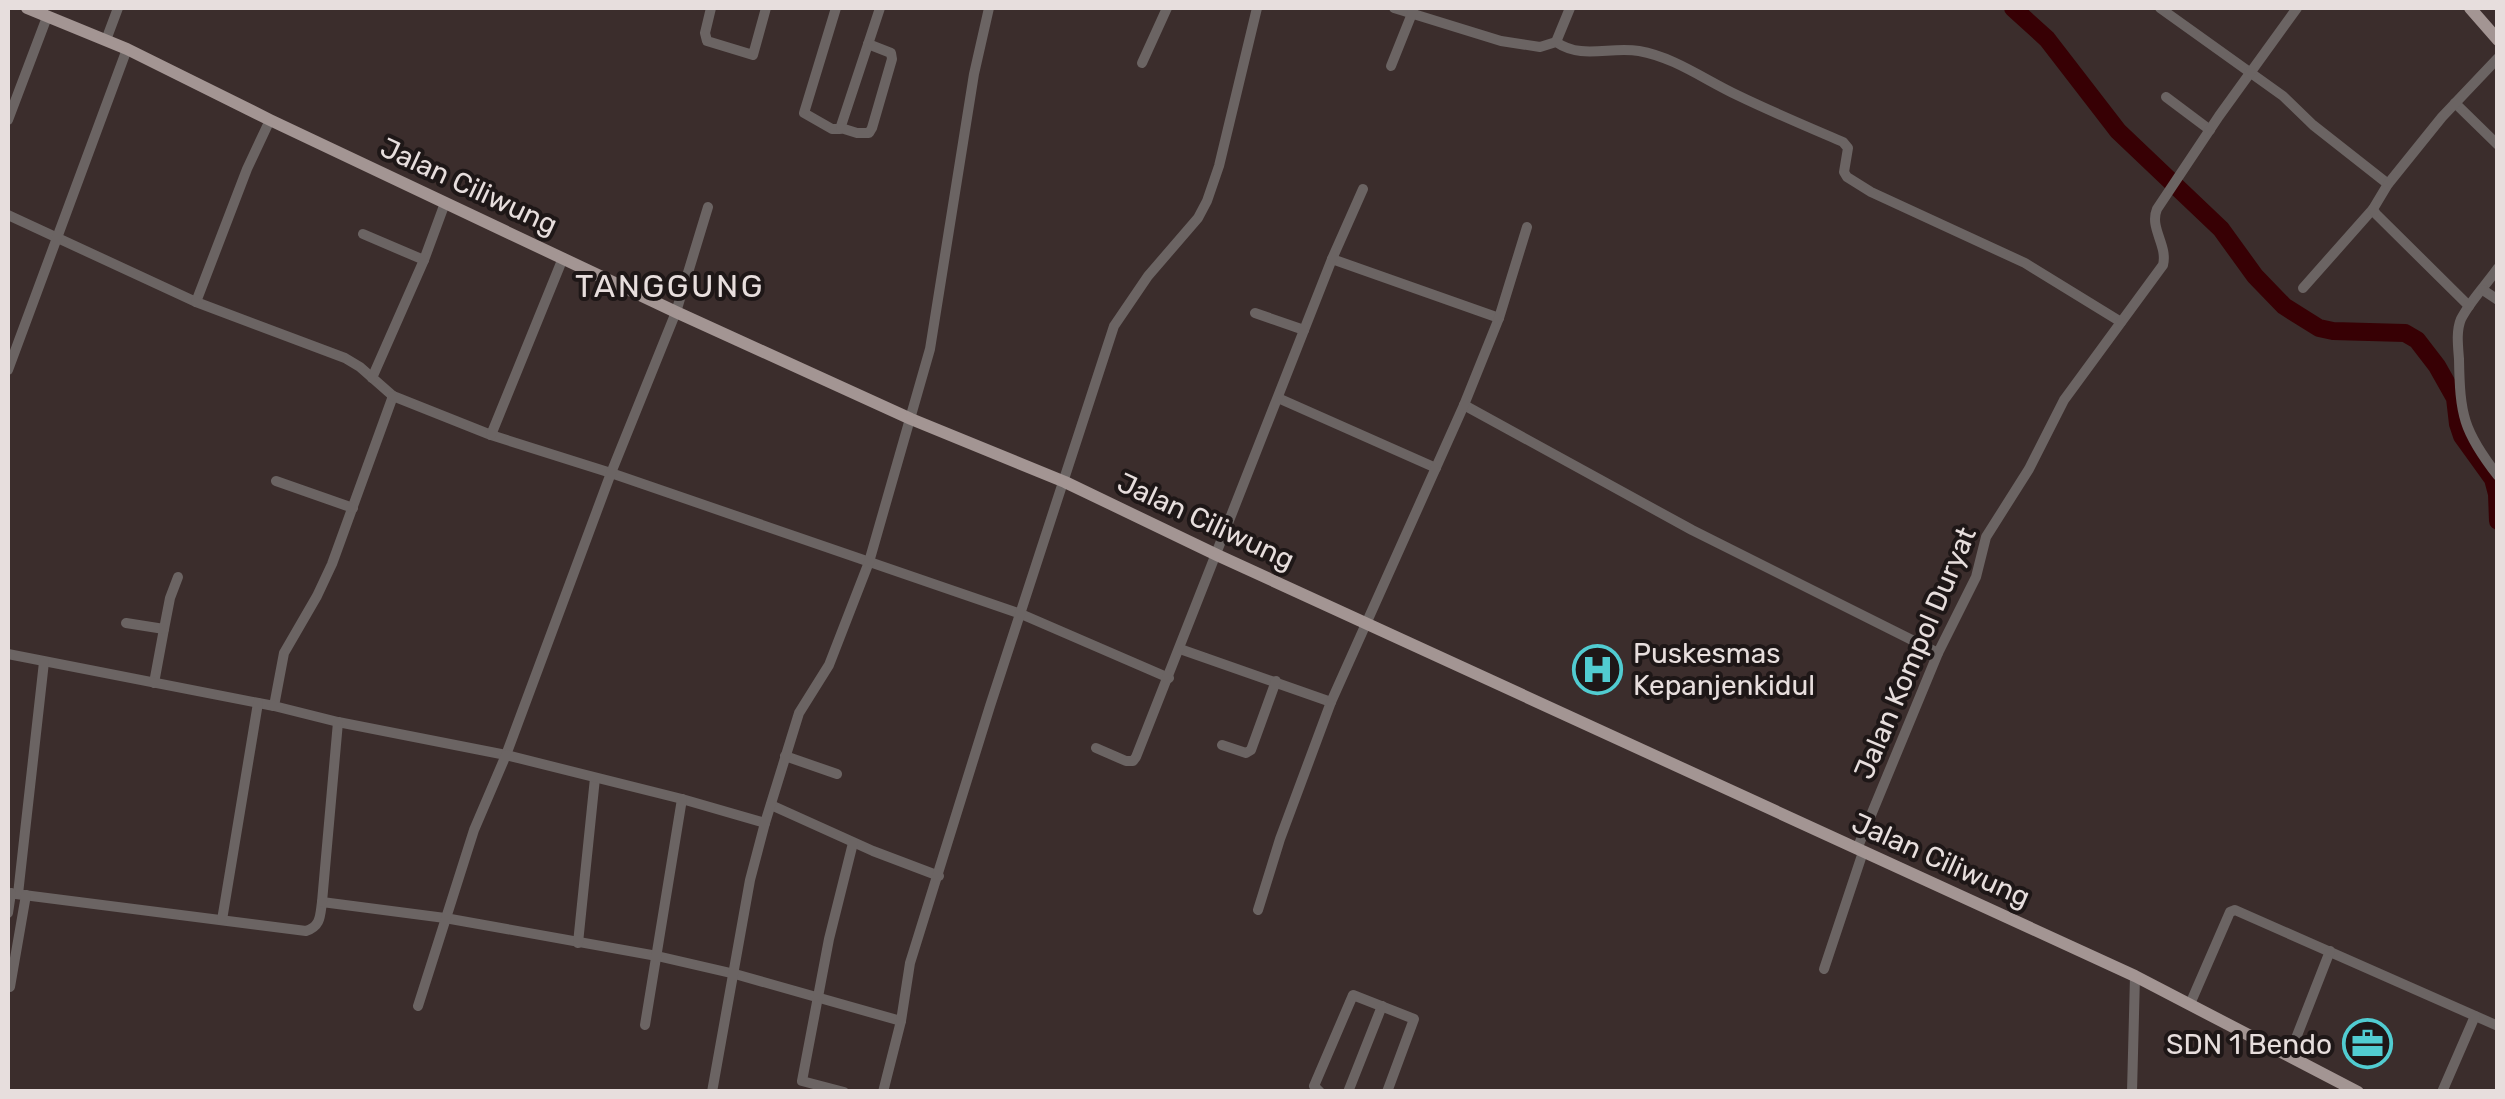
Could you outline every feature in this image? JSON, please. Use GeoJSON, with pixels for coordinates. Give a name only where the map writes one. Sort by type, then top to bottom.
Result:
{"type":"FeatureCollection","features":[{"type":"Feature","properties":{"kind":"main road","name":"Jalan Ciliwung"},"geometry":{"type":"LineString","coordinates":[[27,8],[53,15],[127,49],[676,312],[911,419],[1065,482],[1217,556],[2136,976],[2358,1092]]}},
{"type":"Feature","properties":{"kind":"main road"},"geometry":{"type":"LineString","coordinates":[[2470,8],[2498,40]]}},
{"type":"Feature","properties":{"kind":"street"},"geometry":{"type":"LineString","coordinates":[[106,40],[118,8]]}},
{"type":"Feature","properties":{"kind":"street"},"geometry":{"type":"LineString","coordinates":[[711,8],[707,41],[753,55],[766,8]]}},
{"type":"Feature","properties":{"kind":"street"},"geometry":{"type":"LineString","coordinates":[[836,8],[804,113],[832,129],[869,133],[890,71],[892,53],[868,44]]}},
{"type":"Feature","properties":{"kind":"street"},"geometry":{"type":"LineString","coordinates":[[841,128],[880,8]]}},
{"type":"Feature","properties":{"kind":"street"},"geometry":{"type":"LineString","coordinates":[[712,1092],[750,880],[784,756],[799,713],[828,664],[869,562],[930,349],[974,74],[990,8]]}},
{"type":"Feature","properties":{"kind":"street"},"geometry":{"type":"LineString","coordinates":[[1142,63],[1166,8]]}},
{"type":"Feature","properties":{"kind":"street"},"geometry":{"type":"LineString","coordinates":[[883,1092],[901,1021],[910,963],[1114,326],[1207,201],[1257,8]]}},
{"type":"Feature","properties":{"kind":"street"},"geometry":{"type":"LineString","coordinates":[[1394,8],[1413,10],[1502,41],[1540,47],[1556,42],[1580,52],[1630,50],[1680,65],[1843,142],[1848,148],[1844,172],[1847,178],[2025,263],[2121,322]]}},
{"type":"Feature","properties":{"kind":"street"},"geometry":{"type":"LineString","coordinates":[[1556,42],[1570,8]]}},
{"type":"Feature","properties":{"kind":"street"},"geometry":{"type":"LineString","coordinates":[[2160,8],[2283,96],[2388,184]]}},
{"type":"Feature","properties":{"kind":"street","name":"Jalan Kompol Duryat"},"geometry":{"type":"LineString","coordinates":[[1824,969],[1860,851],[1938,653],[1976,577],[1986,537],[2029,470],[2064,400],[2156,277],[2165,259],[2154,222],[2157,209],[2297,8]]}},
{"type":"Feature","properties":{"kind":"street"},"geometry":{"type":"LineString","coordinates":[[1392,66],[1413,10]]}},
{"type":"Feature","properties":{"kind":"street"},"geometry":{"type":"LineString","coordinates":[[8,120],[11,99],[53,15]]}},
{"type":"Feature","properties":{"kind":"street"},"geometry":{"type":"LineString","coordinates":[[8,370],[127,49]]}},
{"type":"Feature","properties":{"kind":"street"},"geometry":{"type":"LineString","coordinates":[[2303,288],[2373,209],[2388,184],[2455,104],[2498,58]]}},
{"type":"Feature","properties":{"kind":"street"},"geometry":{"type":"LineString","coordinates":[[2166,97],[2210,130]]}},
{"type":"Feature","properties":{"kind":"street"},"geometry":{"type":"LineString","coordinates":[[2455,104],[2498,145]]}},
{"type":"Feature","properties":{"kind":"street"},"geometry":{"type":"LineString","coordinates":[[196,302],[270,120]]}},
{"type":"Feature","properties":{"kind":"street"},"geometry":{"type":"LineString","coordinates":[[1096,748],[1134,761],[1363,189]]}},
{"type":"Feature","properties":{"kind":"street"},"geometry":{"type":"LineString","coordinates":[[372,378],[445,203]]}},
{"type":"Feature","properties":{"kind":"street"},"geometry":{"type":"LineString","coordinates":[[418,1006],[474,830],[676,312],[708,207]]}},
{"type":"Feature","properties":{"kind":"street"},"geometry":{"type":"LineString","coordinates":[[2373,209],[2469,306]]}},
{"type":"Feature","properties":{"kind":"street"},"geometry":{"type":"LineString","coordinates":[[8,215],[196,302],[345,358],[393,396],[491,434],[1021,614],[1170,678]]}},
{"type":"Feature","properties":{"kind":"street"},"geometry":{"type":"LineString","coordinates":[[1258,910],[1280,839],[1332,702],[1464,405],[1499,318],[1527,228]]}},
{"type":"Feature","properties":{"kind":"street"},"geometry":{"type":"LineString","coordinates":[[363,234],[424,260]]}},
{"type":"Feature","properties":{"kind":"street"},"geometry":{"type":"LineString","coordinates":[[491,434],[563,258]]}},
{"type":"Feature","properties":{"kind":"street"},"geometry":{"type":"LineString","coordinates":[[1332,259],[1499,318]]}},
{"type":"Feature","properties":{"kind":"street"},"geometry":{"type":"LineString","coordinates":[[2498,268],[2469,306],[2458,329],[2462,410],[2469,435],[2498,476]]}},
{"type":"Feature","properties":{"kind":"street"},"geometry":{"type":"LineString","coordinates":[[2483,290],[2498,300]]}},
{"type":"Feature","properties":{"kind":"street"},"geometry":{"type":"LineString","coordinates":[[1255,314],[1304,330]]}},
{"type":"Feature","properties":{"kind":"street"},"geometry":{"type":"LineString","coordinates":[[274,706],[284,653],[317,596],[393,396]]}},
{"type":"Feature","properties":{"kind":"street"},"geometry":{"type":"LineString","coordinates":[[1278,398],[1436,468]]}},
{"type":"Feature","properties":{"kind":"street"},"geometry":{"type":"LineString","coordinates":[[1464,405],[1692,530],[1938,653]]}},
{"type":"Feature","properties":{"kind":"street"},"geometry":{"type":"LineString","coordinates":[[276,481],[353,508]]}},
{"type":"Feature","properties":{"kind":"street"},"geometry":{"type":"LineString","coordinates":[[154,683],[170,598],[178,578]]}},
{"type":"Feature","properties":{"kind":"street"},"geometry":{"type":"LineString","coordinates":[[126,623],[164,629]]}},
{"type":"Feature","properties":{"kind":"street"},"geometry":{"type":"LineString","coordinates":[[1180,649],[1332,702]]}},
{"type":"Feature","properties":{"kind":"street"},"geometry":{"type":"LineString","coordinates":[[8,654],[506,755],[765,823]]}},
{"type":"Feature","properties":{"kind":"street"},"geometry":{"type":"LineString","coordinates":[[10,987],[15,893],[44,662]]}},
{"type":"Feature","properties":{"kind":"street"},"geometry":{"type":"LineString","coordinates":[[1222,744],[1248,753],[1276,681]]}},
{"type":"Feature","properties":{"kind":"street"},"geometry":{"type":"LineString","coordinates":[[222,920],[258,703]]}},
{"type":"Feature","properties":{"kind":"street"},"geometry":{"type":"LineString","coordinates":[[15,893],[314,928],[319,922],[322,902],[338,722]]}},
{"type":"Feature","properties":{"kind":"street"},"geometry":{"type":"LineString","coordinates":[[784,756],[837,774]]}},
{"type":"Feature","properties":{"kind":"street"},"geometry":{"type":"LineString","coordinates":[[578,943],[595,778]]}},
{"type":"Feature","properties":{"kind":"street"},"geometry":{"type":"LineString","coordinates":[[644,1026],[682,799]]}},
{"type":"Feature","properties":{"kind":"street"},"geometry":{"type":"LineString","coordinates":[[771,805],[939,876]]}},
{"type":"Feature","properties":{"kind":"street"},"geometry":{"type":"LineString","coordinates":[[844,1092],[801,1086],[853,842]]}},
{"type":"Feature","properties":{"kind":"street"},"geometry":{"type":"LineString","coordinates":[[8,913],[15,893]]}},
{"type":"Feature","properties":{"kind":"street"},"geometry":{"type":"LineString","coordinates":[[322,902],[445,918],[657,956],[901,1021]]}},
{"type":"Feature","properties":{"kind":"street"},"geometry":{"type":"LineString","coordinates":[[2190,1004],[2230,912],[2235,910],[2498,1026]]}},
{"type":"Feature","properties":{"kind":"street"},"geometry":{"type":"LineString","coordinates":[[2290,1056],[2330,950]]}},
{"type":"Feature","properties":{"kind":"street"},"geometry":{"type":"LineString","coordinates":[[2132,1092],[2136,976]]}},
{"type":"Feature","properties":{"kind":"street"},"geometry":{"type":"LineString","coordinates":[[1320,1092],[1314,1086],[1350,998],[1357,996],[1414,1022],[1387,1092]]}},
{"type":"Feature","properties":{"kind":"street"},"geometry":{"type":"LineString","coordinates":[[1348,1092],[1382,1006]]}},
{"type":"Feature","properties":{"kind":"street"},"geometry":{"type":"LineString","coordinates":[[2442,1092],[2475,1016]]}},
{"type":"Feature","properties":{"kind":"waterway"},"geometry":{"type":"LineString","coordinates":[[2013,8],[2047,39],[2118,131],[2221,229],[2255,276],[2284,306],[2319,328],[2405,333],[2417,340],[2455,398],[2462,436],[2493,479],[2498,521]]}},
{"type":"Feature","properties":{"kind":"place","name":"Puskesmas Kepanjenkidul"},"geometry":{"type":"Point","coordinates":[1598,669]}},
{"type":"Feature","properties":{"kind":"place","name":"SDN 1 Bendo"},"geometry":{"type":"Point","coordinates":[2367,1044]}},
{"type":"Feature","properties":{"kind":"district","name":"TANGGUNG"},"geometry":{"type":"Point","coordinates":[670,286]}}]}
